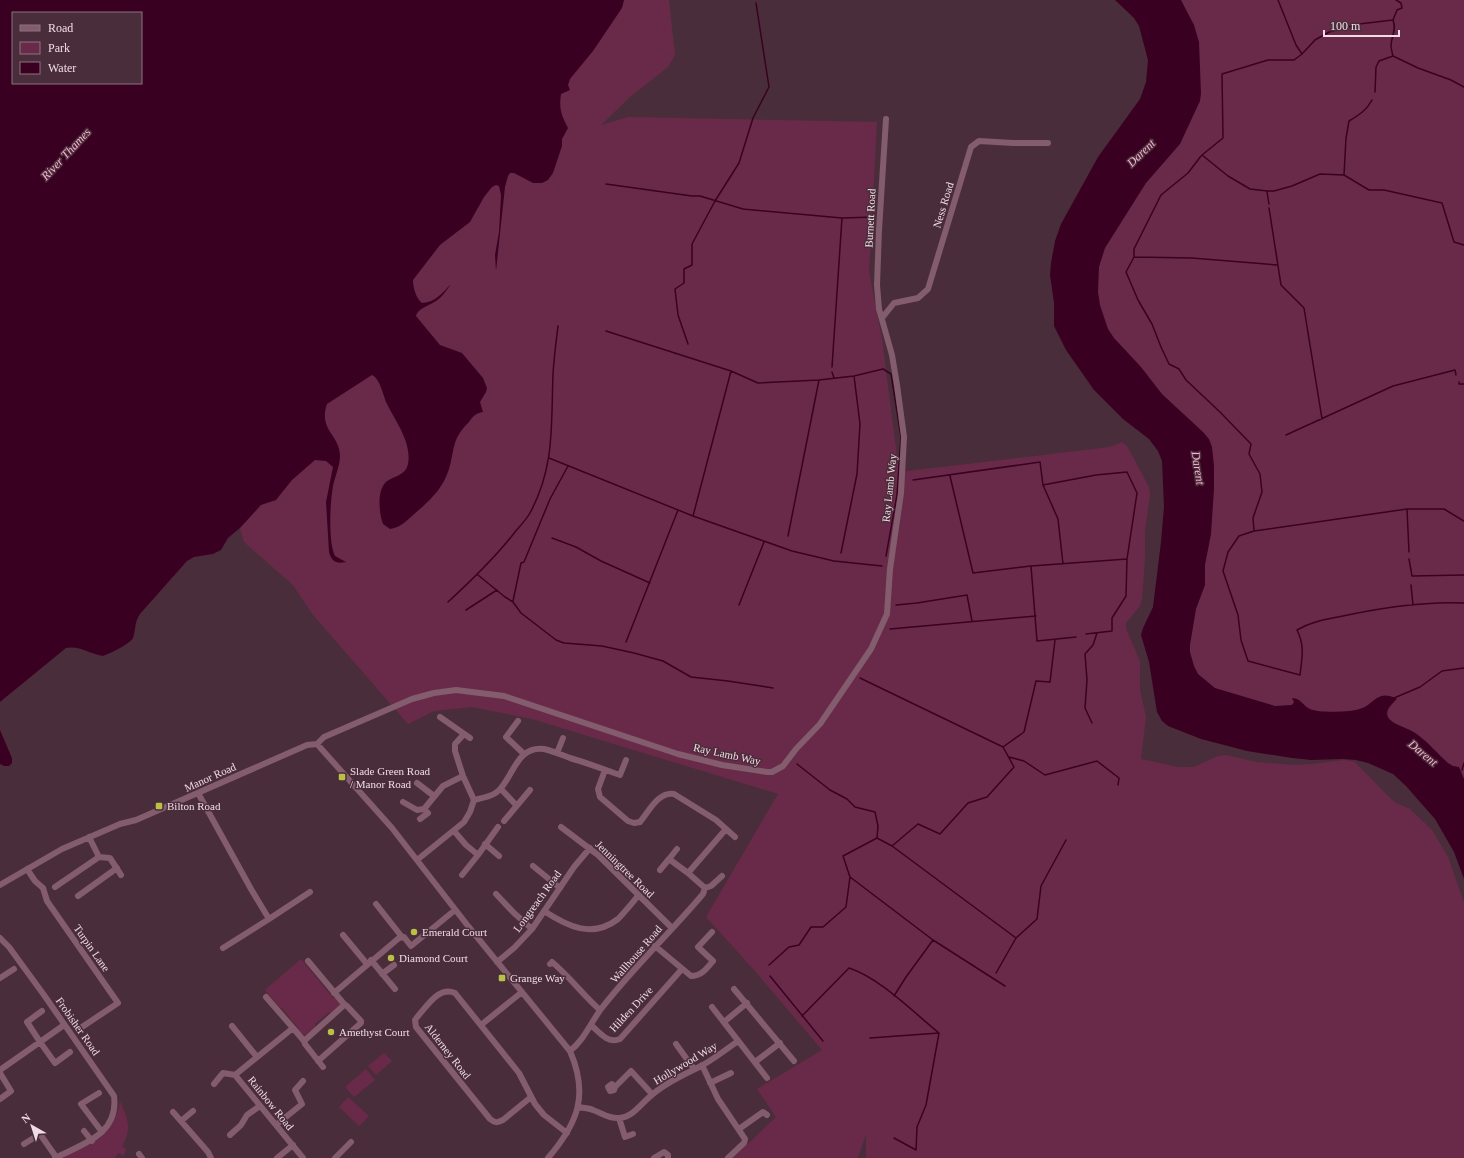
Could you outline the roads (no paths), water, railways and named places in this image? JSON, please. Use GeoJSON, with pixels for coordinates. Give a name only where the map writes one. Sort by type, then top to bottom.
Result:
{"type":"FeatureCollection","features":[{"type":"Feature","properties":{"kind":"street","name":"Burnett Road"},"geometry":{"type":"LineString","coordinates":[[886,119],[877,264],[877,287],[879,309],[892,355],[904,437]]}},
{"type":"Feature","properties":{"kind":"street","name":"Ness Road"},"geometry":{"type":"LineString","coordinates":[[882,318],[894,303],[918,298],[928,289],[971,147],[979,141],[1048,143]]}},
{"type":"Feature","properties":{"kind":"street","name":"Ray Lamb Way"},"geometry":{"type":"LineString","coordinates":[[387,709],[420,696],[456,690],[504,696],[678,754],[722,765],[772,772],[783,766],[820,724],[871,649],[887,614],[890,569],[901,493],[904,437]]}},
{"type":"Feature","properties":{"kind":"street","name":"Manor Road"},"geometry":{"type":"LineString","coordinates":[[0,885],[62,849],[120,824],[136,820],[307,745],[317,744],[324,737],[387,709]]}},
{"type":"Feature","properties":{"kind":"street"},"geometry":{"type":"LineString","coordinates":[[440,717],[470,738]]}},
{"type":"Feature","properties":{"kind":"street"},"geometry":{"type":"LineString","coordinates":[[518,721],[506,737],[524,754]]}},
{"type":"Feature","properties":{"kind":"street"},"geometry":{"type":"LineString","coordinates":[[417,860],[464,822],[470,812],[474,800],[463,776],[457,758],[455,744],[464,734]]}},
{"type":"Feature","properties":{"kind":"street"},"geometry":{"type":"LineString","coordinates":[[557,753],[563,738]]}},
{"type":"Feature","properties":{"kind":"street"},"geometry":{"type":"LineString","coordinates":[[317,744],[378,812],[455,910],[570,1051],[578,1071],[578,1107],[567,1133],[548,1158]]}},
{"type":"Feature","properties":{"kind":"street"},"geometry":{"type":"LineString","coordinates":[[474,800],[493,795],[501,789],[516,762],[524,754],[534,750],[543,749],[557,753],[620,775],[626,760]]}},
{"type":"Feature","properties":{"kind":"street"},"geometry":{"type":"LineString","coordinates":[[605,770],[598,789],[600,797],[628,821],[640,822],[662,795],[668,792],[687,801],[716,820],[735,837]]}},
{"type":"Feature","properties":{"kind":"street"},"geometry":{"type":"LineString","coordinates":[[403,802],[417,810],[424,809],[444,786],[463,776]]}},
{"type":"Feature","properties":{"kind":"street"},"geometry":{"type":"LineString","coordinates":[[417,783],[434,796]]}},
{"type":"Feature","properties":{"kind":"street"},"geometry":{"type":"LineString","coordinates":[[501,789],[516,805]]}},
{"type":"Feature","properties":{"kind":"street"},"geometry":{"type":"LineString","coordinates":[[504,821],[530,790]]}},
{"type":"Feature","properties":{"kind":"street"},"geometry":{"type":"LineString","coordinates":[[198,793],[251,890],[269,918]]}},
{"type":"Feature","properties":{"kind":"street"},"geometry":{"type":"LineString","coordinates":[[420,819],[428,813],[424,809]]}},
{"type":"Feature","properties":{"kind":"street"},"geometry":{"type":"LineString","coordinates":[[462,875],[498,827]]}},
{"type":"Feature","properties":{"kind":"street","name":"Jenningtree Road"},"geometry":{"type":"LineString","coordinates":[[561,827],[590,848],[672,928]]}},
{"type":"Feature","properties":{"kind":"street"},"geometry":{"type":"LineString","coordinates":[[688,873],[726,829]]}},
{"type":"Feature","properties":{"kind":"street"},"geometry":{"type":"LineString","coordinates":[[454,831],[466,845],[478,854]]}},
{"type":"Feature","properties":{"kind":"street"},"geometry":{"type":"LineString","coordinates":[[89,837],[99,858]]}},
{"type":"Feature","properties":{"kind":"street"},"geometry":{"type":"LineString","coordinates":[[485,844],[500,856]]}},
{"type":"Feature","properties":{"kind":"street","name":"Longreach Road"},"geometry":{"type":"LineString","coordinates":[[497,962],[514,948],[532,929],[574,867],[590,848]]}},
{"type":"Feature","properties":{"kind":"street"},"geometry":{"type":"LineString","coordinates":[[660,870],[677,849]]}},
{"type":"Feature","properties":{"kind":"street"},"geometry":{"type":"LineString","coordinates":[[55,887],[99,858],[110,858],[121,875]]}},
{"type":"Feature","properties":{"kind":"street"},"geometry":{"type":"LineString","coordinates":[[669,859],[688,873],[704,888]]}},
{"type":"Feature","properties":{"kind":"street"},"geometry":{"type":"LineString","coordinates":[[533,866],[560,888]]}},
{"type":"Feature","properties":{"kind":"street"},"geometry":{"type":"LineString","coordinates":[[78,896],[117,868]]}},
{"type":"Feature","properties":{"kind":"street","name":"Turpin Lane"},"geometry":{"type":"LineString","coordinates":[[27,869],[35,881],[43,888],[47,901],[118,1003],[82,1027]]}},
{"type":"Feature","properties":{"kind":"street","name":"Wallhouse Road"},"geometry":{"type":"LineString","coordinates":[[570,1051],[578,1045],[600,1010],[655,946],[703,894],[704,888],[712,886],[722,876]]}},
{"type":"Feature","properties":{"kind":"street"},"geometry":{"type":"LineString","coordinates":[[223,948],[310,892]]}},
{"type":"Feature","properties":{"kind":"street"},"geometry":{"type":"LineString","coordinates":[[496,894],[532,929]]}},
{"type":"Feature","properties":{"kind":"street"},"geometry":{"type":"LineString","coordinates":[[544,911],[572,927],[584,930],[594,929],[610,924],[618,918],[638,896]]}},
{"type":"Feature","properties":{"kind":"street"},"geometry":{"type":"LineString","coordinates":[[376,904],[411,946],[455,910]]}},
{"type":"Feature","properties":{"kind":"street"},"geometry":{"type":"LineString","coordinates":[[655,946],[691,976],[697,976],[702,973],[713,961],[698,947],[712,932]]}},
{"type":"Feature","properties":{"kind":"street"},"geometry":{"type":"LineString","coordinates":[[343,934],[395,989]]}},
{"type":"Feature","properties":{"kind":"street"},"geometry":{"type":"LineString","coordinates":[[334,993],[369,962],[402,937]]}},
{"type":"Feature","properties":{"kind":"street","name":"Frobisher Road"},"geometry":{"type":"LineString","coordinates":[[1,942],[9,946],[114,1096],[115,1107],[113,1116],[102,1132],[92,1140],[55,1158],[40,1134],[24,1144]]}},
{"type":"Feature","properties":{"kind":"street"},"geometry":{"type":"LineString","coordinates":[[308,961],[334,993],[360,1019],[361,1023],[318,1061]]}},
{"type":"Feature","properties":{"kind":"street"},"geometry":{"type":"LineString","coordinates":[[552,962],[570,978],[584,996],[600,1010]]}},
{"type":"Feature","properties":{"kind":"street"},"geometry":{"type":"LineString","coordinates":[[382,974],[394,965]]}},
{"type":"Feature","properties":{"kind":"street"},"geometry":{"type":"LineString","coordinates":[[0,978],[14,969]]}},
{"type":"Feature","properties":{"kind":"street","name":"Hilden Drive"},"geometry":{"type":"LineString","coordinates":[[591,1025],[611,1041],[620,1039],[682,969]]}},
{"type":"Feature","properties":{"kind":"street"},"geometry":{"type":"LineString","coordinates":[[734,989],[794,1061]]}},
{"type":"Feature","properties":{"kind":"street","name":"Alderney Road"},"geometry":{"type":"LineString","coordinates":[[531,1097],[503,1120],[498,1123],[494,1122],[416,1027],[415,1024],[418,1016],[439,994],[444,991],[451,991],[455,993],[518,1073],[531,1097],[544,1115],[567,1133]]}},
{"type":"Feature","properties":{"kind":"street"},"geometry":{"type":"LineString","coordinates":[[481,1025],[522,992]]}},
{"type":"Feature","properties":{"kind":"street"},"geometry":{"type":"LineString","coordinates":[[266,997],[304,1041],[323,1067]]}},
{"type":"Feature","properties":{"kind":"street"},"geometry":{"type":"LineString","coordinates":[[724,1022],[747,1003]]}},
{"type":"Feature","properties":{"kind":"street"},"geometry":{"type":"LineString","coordinates":[[304,1041],[344,1004]]}},
{"type":"Feature","properties":{"kind":"street"},"geometry":{"type":"LineString","coordinates":[[712,1007],[768,1078]]}},
{"type":"Feature","properties":{"kind":"street"},"geometry":{"type":"LineString","coordinates":[[42,1011],[27,1022],[40,1042],[55,1063],[70,1052]]}},
{"type":"Feature","properties":{"kind":"street"},"geometry":{"type":"LineString","coordinates":[[0,1099],[11,1091],[0,1071],[64,1025]]}},
{"type":"Feature","properties":{"kind":"street"},"geometry":{"type":"LineString","coordinates":[[232,1026],[257,1057]]}},
{"type":"Feature","properties":{"kind":"street","name":"Rainbow Road"},"geometry":{"type":"LineString","coordinates":[[293,1028],[235,1075],[303,1158]]}},
{"type":"Feature","properties":{"kind":"street","name":"Hollywood Way"},"geometry":{"type":"LineString","coordinates":[[619,1118],[632,1113],[652,1094],[672,1080],[719,1055],[738,1041]]}},
{"type":"Feature","properties":{"kind":"street"},"geometry":{"type":"LineString","coordinates":[[755,1062],[780,1043]]}},
{"type":"Feature","properties":{"kind":"street"},"geometry":{"type":"LineString","coordinates":[[676,1044],[694,1069]]}},
{"type":"Feature","properties":{"kind":"street"},"geometry":{"type":"LineString","coordinates":[[702,1065],[722,1106],[745,1137],[745,1141],[728,1158]]}},
{"type":"Feature","properties":{"kind":"street"},"geometry":{"type":"LineString","coordinates":[[615,1087],[633,1069],[652,1094]]}},
{"type":"Feature","properties":{"kind":"street"},"geometry":{"type":"LineString","coordinates":[[214,1084],[220,1075],[221,1070],[235,1075]]}},
{"type":"Feature","properties":{"kind":"street"},"geometry":{"type":"LineString","coordinates":[[710,1083],[731,1073]]}},
{"type":"Feature","properties":{"kind":"street"},"geometry":{"type":"LineString","coordinates":[[276,1125],[302,1104],[295,1090],[303,1081]]}},
{"type":"Feature","properties":{"kind":"street"},"geometry":{"type":"LineString","coordinates":[[99,1093],[82,1104],[102,1132]]}},
{"type":"Feature","properties":{"kind":"street"},"geometry":{"type":"LineString","coordinates":[[230,1135],[241,1125],[247,1115],[260,1106]]}},
{"type":"Feature","properties":{"kind":"street"},"geometry":{"type":"LineString","coordinates":[[578,1107],[593,1110],[604,1116],[619,1118],[623,1138],[633,1134]]}},
{"type":"Feature","properties":{"kind":"street"},"geometry":{"type":"LineString","coordinates":[[181,1121],[193,1111]]}},
{"type":"Feature","properties":{"kind":"street"},"geometry":{"type":"LineString","coordinates":[[173,1112],[208,1152],[211,1158]]}},
{"type":"Feature","properties":{"kind":"street"},"geometry":{"type":"LineString","coordinates":[[739,1129],[763,1112],[767,1115]]}},
{"type":"Feature","properties":{"kind":"street"},"geometry":{"type":"LineString","coordinates":[[84,1131],[92,1140]]}},
{"type":"Feature","properties":{"kind":"street"},"geometry":{"type":"LineString","coordinates":[[336,1158],[351,1142]]}},
{"type":"Feature","properties":{"kind":"street"},"geometry":{"type":"LineString","coordinates":[[277,1158],[292,1145]]}},
{"type":"Feature","properties":{"kind":"street"},"geometry":{"type":"LineString","coordinates":[[654,1158],[664,1152],[668,1155],[668,1158]]}},
{"type":"Feature","properties":{"kind":"water","name":"River Thames"},"geometry":{"type":"Polygon","coordinates":[[[0,0],[624,0],[622,8],[593,51],[570,79],[568,85],[570,90],[561,94],[561,111],[568,128],[562,139],[562,146],[553,173],[548,180],[542,183],[533,183],[514,173],[510,173],[508,176],[505,187],[496,271],[495,255],[499,232],[501,195],[499,186],[496,185],[492,187],[484,197],[470,222],[440,245],[413,280],[415,293],[422,303],[435,299],[451,284],[440,298],[421,309],[416,316],[440,345],[462,353],[483,378],[487,388],[480,402],[483,412],[473,416],[459,434],[455,443],[447,476],[434,495],[400,526],[390,529],[383,524],[380,514],[380,497],[382,487],[388,480],[402,474],[408,464],[409,456],[408,448],[402,433],[387,404],[380,384],[372,375],[327,404],[325,413],[327,426],[337,443],[340,456],[332,493],[330,512],[331,541],[335,556],[346,562],[335,562],[329,552],[326,502],[333,467],[326,461],[315,460],[292,480],[276,500],[261,505],[240,528],[228,538],[221,550],[213,554],[194,557],[187,561],[140,614],[133,638],[128,643],[103,656],[71,647],[66,648],[0,702],[0,0]]]}},
{"type":"Feature","properties":{"kind":"water","name":"Darent"},"geometry":{"type":"Polygon","coordinates":[[[1115,0],[1181,0],[1194,25],[1199,42],[1200,101],[1180,144],[1146,183],[1105,248],[1099,267],[1098,292],[1100,305],[1108,329],[1114,338],[1141,367],[1162,394],[1203,432],[1209,439],[1212,447],[1214,489],[1211,534],[1205,565],[1205,585],[1196,609],[1190,645],[1190,652],[1194,666],[1198,674],[1215,688],[1275,706],[1292,705],[1294,702],[1292,698],[1314,710],[1326,712],[1346,711],[1362,708],[1379,697],[1390,696],[1397,699],[1387,713],[1389,718],[1393,722],[1413,731],[1426,741],[1448,763],[1459,767],[1464,779],[1464,879],[1454,852],[1435,819],[1406,786],[1393,774],[1368,763],[1356,760],[1311,760],[1292,758],[1247,751],[1201,739],[1168,726],[1162,721],[1157,712],[1149,662],[1141,635],[1153,607],[1161,542],[1164,507],[1162,461],[1158,451],[1149,439],[1123,419],[1094,390],[1066,350],[1054,326],[1054,303],[1050,275],[1055,241],[1061,224],[1098,157],[1140,99],[1146,82],[1148,60],[1139,26],[1134,18],[1115,0]]]}},
{"type":"Feature","properties":{"kind":"water"},"geometry":{"type":"Polygon","coordinates":[[[0,730],[12,758],[12,763],[9,766],[0,764],[0,730]]]}},
{"type":"Feature","properties":{"kind":"waterway"},"geometry":{"type":"LineString","coordinates":[[1278,0],[1296,45],[1302,54]]}},
{"type":"Feature","properties":{"kind":"waterway"},"geometry":{"type":"LineString","coordinates":[[1396,0],[1401,3],[1402,8],[1397,10],[1393,20],[1359,24],[1329,32],[1315,40],[1294,60],[1268,60],[1222,74],[1223,138],[1202,155],[1228,176],[1250,189],[1274,191],[1292,186],[1320,174],[1344,175],[1369,190],[1384,190],[1442,203],[1454,242],[1464,245]]}},
{"type":"Feature","properties":{"kind":"waterway"},"geometry":{"type":"LineString","coordinates":[[688,344],[678,315],[675,289],[684,283],[684,269],[692,265],[692,244],[715,201],[739,163],[753,118],[769,87],[756,3]]}},
{"type":"Feature","properties":{"kind":"waterway"},"geometry":{"type":"LineString","coordinates":[[1375,92],[1376,67],[1379,61],[1393,56],[1391,49],[1394,30],[1393,20]]}},
{"type":"Feature","properties":{"kind":"waterway"},"geometry":{"type":"LineString","coordinates":[[1393,56],[1418,68],[1451,80],[1464,87]]}},
{"type":"Feature","properties":{"kind":"waterway"},"geometry":{"type":"LineString","coordinates":[[1344,175],[1346,138],[1349,121],[1365,109],[1372,100]]}},
{"type":"Feature","properties":{"kind":"waterway"},"geometry":{"type":"LineString","coordinates":[[1201,156],[1188,173],[1161,195],[1134,249],[1134,257],[1192,258],[1277,265]]}},
{"type":"Feature","properties":{"kind":"waterway"},"geometry":{"type":"LineString","coordinates":[[606,184],[700,196],[743,209],[842,218],[874,217]]}},
{"type":"Feature","properties":{"kind":"waterway"},"geometry":{"type":"LineString","coordinates":[[1267,192],[1269,204]]}},
{"type":"Feature","properties":{"kind":"waterway"},"geometry":{"type":"LineString","coordinates":[[1269,208],[1281,285],[1304,308],[1322,419]]}},
{"type":"Feature","properties":{"kind":"waterway"},"geometry":{"type":"LineString","coordinates":[[832,367],[842,218]]}},
{"type":"Feature","properties":{"kind":"waterway"},"geometry":{"type":"LineString","coordinates":[[1134,257],[1126,272],[1138,300],[1152,324],[1169,364],[1179,369],[1186,380],[1251,444],[1249,454],[1260,474],[1262,492],[1253,518],[1254,530]]}},
{"type":"Feature","properties":{"kind":"waterway"},"geometry":{"type":"LineString","coordinates":[[448,602],[483,568],[525,521],[538,496],[548,462],[554,356],[558,326]]}},
{"type":"Feature","properties":{"kind":"waterway"},"geometry":{"type":"LineString","coordinates":[[606,331],[731,371],[758,383],[819,380],[854,376],[883,369],[891,374],[901,437],[897,495],[886,556]]}},
{"type":"Feature","properties":{"kind":"waterway"},"geometry":{"type":"LineString","coordinates":[[1286,435],[1393,386],[1455,370],[1456,375]]}},
{"type":"Feature","properties":{"kind":"waterway"},"geometry":{"type":"LineString","coordinates":[[693,516],[731,371]]}},
{"type":"Feature","properties":{"kind":"waterway"},"geometry":{"type":"LineString","coordinates":[[832,372],[834,378]]}},
{"type":"Feature","properties":{"kind":"waterway"},"geometry":{"type":"LineString","coordinates":[[841,553],[857,474],[860,424],[854,376]]}},
{"type":"Feature","properties":{"kind":"waterway"},"geometry":{"type":"LineString","coordinates":[[788,536],[819,380]]}},
{"type":"Feature","properties":{"kind":"waterway"},"geometry":{"type":"LineString","coordinates":[[1459,382],[1459,384],[1464,384]]}},
{"type":"Feature","properties":{"kind":"waterway"},"geometry":{"type":"LineString","coordinates":[[549,458],[693,516],[792,551],[834,561],[882,566]]}},
{"type":"Feature","properties":{"kind":"waterway"},"geometry":{"type":"LineString","coordinates":[[913,480],[1040,462],[1043,485],[1058,519],[1063,564]]}},
{"type":"Feature","properties":{"kind":"waterway"},"geometry":{"type":"LineString","coordinates":[[513,601],[521,563],[524,562],[550,499],[568,466]]}},
{"type":"Feature","properties":{"kind":"waterway"},"geometry":{"type":"LineString","coordinates":[[1043,485],[1096,475],[1127,472],[1137,493],[1127,559],[1126,596],[1112,618],[1112,631],[1086,634]]}},
{"type":"Feature","properties":{"kind":"waterway"},"geometry":{"type":"LineString","coordinates":[[950,476],[973,573],[1031,566],[1127,559]]}},
{"type":"Feature","properties":{"kind":"waterway"},"geometry":{"type":"LineString","coordinates":[[1407,509],[1409,552]]}},
{"type":"Feature","properties":{"kind":"waterway"},"geometry":{"type":"LineString","coordinates":[[1464,521],[1444,509],[1407,509],[1254,531],[1239,536],[1228,552],[1223,571],[1238,615],[1241,640],[1248,661],[1300,675],[1302,647],[1297,630],[1307,625],[1327,619],[1385,608],[1416,604],[1464,603]]}},
{"type":"Feature","properties":{"kind":"waterway"},"geometry":{"type":"LineString","coordinates":[[626,642],[678,510]]}},
{"type":"Feature","properties":{"kind":"waterway"},"geometry":{"type":"LineString","coordinates":[[552,538],[576,547],[601,561],[650,583]]}},
{"type":"Feature","properties":{"kind":"waterway"},"geometry":{"type":"LineString","coordinates":[[739,605],[764,542]]}},
{"type":"Feature","properties":{"kind":"waterway"},"geometry":{"type":"LineString","coordinates":[[1409,559],[1412,576],[1464,575]]}},
{"type":"Feature","properties":{"kind":"waterway"},"geometry":{"type":"LineString","coordinates":[[1031,566],[1037,641],[1076,637]]}},
{"type":"Feature","properties":{"kind":"waterway"},"geometry":{"type":"LineString","coordinates":[[478,575],[513,602],[521,613],[556,640],[564,643],[602,646],[634,653],[663,661],[691,677],[773,688]]}},
{"type":"Feature","properties":{"kind":"waterway"},"geometry":{"type":"LineString","coordinates":[[1411,585],[1413,605]]}},
{"type":"Feature","properties":{"kind":"waterway"},"geometry":{"type":"LineString","coordinates":[[466,610],[497,590]]}},
{"type":"Feature","properties":{"kind":"waterway"},"geometry":{"type":"LineString","coordinates":[[896,605],[967,595],[972,621]]}},
{"type":"Feature","properties":{"kind":"waterway"},"geometry":{"type":"LineString","coordinates":[[890,629],[1036,616]]}},
{"type":"Feature","properties":{"kind":"waterway"},"geometry":{"type":"LineString","coordinates":[[1092,723],[1085,708],[1087,680],[1085,654],[1093,645],[1097,633]]}},
{"type":"Feature","properties":{"kind":"waterway"},"geometry":{"type":"LineString","coordinates":[[1003,747],[1024,732],[1036,681],[1050,682],[1055,640]]}},
{"type":"Feature","properties":{"kind":"waterway"},"geometry":{"type":"LineString","coordinates":[[1394,698],[1420,687],[1442,671],[1464,668]]}},
{"type":"Feature","properties":{"kind":"waterway"},"geometry":{"type":"LineString","coordinates":[[860,678],[1003,747],[1014,767],[987,797],[968,803],[940,834],[918,824],[892,846]]}},
{"type":"Feature","properties":{"kind":"waterway"},"geometry":{"type":"LineString","coordinates":[[1009,757],[1024,761],[1045,775],[1097,761],[1119,778],[1118,785]]}},
{"type":"Feature","properties":{"kind":"waterway"},"geometry":{"type":"LineString","coordinates":[[1462,770],[1464,763]]}},
{"type":"Feature","properties":{"kind":"waterway"},"geometry":{"type":"LineString","coordinates":[[769,965],[789,947],[799,945],[811,927],[823,927],[846,907],[850,877],[843,856],[877,838],[878,826],[875,812],[855,807],[847,799],[830,790],[797,764]]}},
{"type":"Feature","properties":{"kind":"waterway"},"geometry":{"type":"LineString","coordinates":[[877,838],[892,846],[1016,938]]}},
{"type":"Feature","properties":{"kind":"waterway"},"geometry":{"type":"LineString","coordinates":[[996,973],[1016,938],[1037,919],[1041,886],[1066,840]]}},
{"type":"Feature","properties":{"kind":"waterway"},"geometry":{"type":"LineString","coordinates":[[850,877],[933,940],[1005,986]]}},
{"type":"Feature","properties":{"kind":"waterway"},"geometry":{"type":"LineString","coordinates":[[894,996],[933,940]]}},
{"type":"Feature","properties":{"kind":"waterway"},"geometry":{"type":"LineString","coordinates":[[802,1016],[849,968],[861,973],[884,987],[939,1033],[926,1105],[917,1127],[916,1150],[894,1138]]}},
{"type":"Feature","properties":{"kind":"waterway"},"geometry":{"type":"LineString","coordinates":[[770,976],[823,1041]]}},
{"type":"Feature","properties":{"kind":"waterway"},"geometry":{"type":"LineString","coordinates":[[870,1038],[939,1033]]}},
{"type":"Feature","properties":{"kind":"place","name":"Slade Green Road / Manor Road"},"geometry":{"type":"Point","coordinates":[342,777]}},
{"type":"Feature","properties":{"kind":"place","name":"Bilton Road"},"geometry":{"type":"Point","coordinates":[159,806]}},
{"type":"Feature","properties":{"kind":"place","name":"Emerald Court"},"geometry":{"type":"Point","coordinates":[414,932]}},
{"type":"Feature","properties":{"kind":"place","name":"Diamond Court"},"geometry":{"type":"Point","coordinates":[391,958]}},
{"type":"Feature","properties":{"kind":"place","name":"Grange Way"},"geometry":{"type":"Point","coordinates":[502,978]}},
{"type":"Feature","properties":{"kind":"place","name":"Amethyst Court"},"geometry":{"type":"Point","coordinates":[331,1032]}}]}
